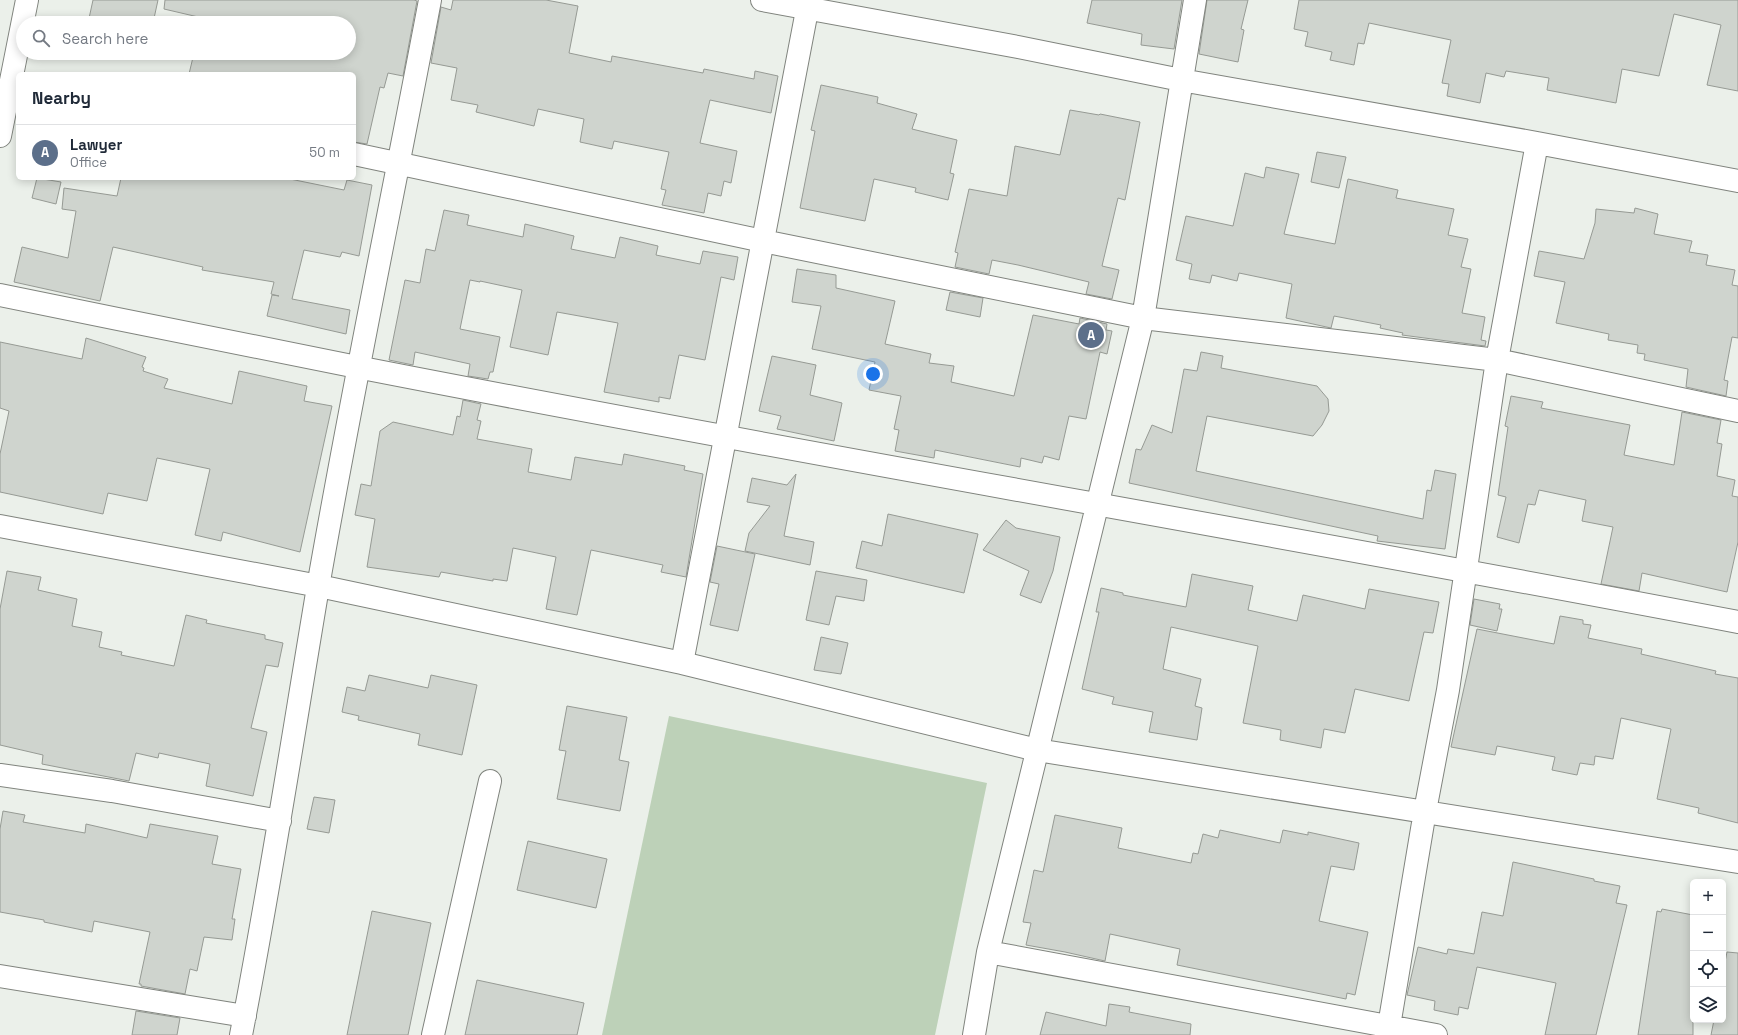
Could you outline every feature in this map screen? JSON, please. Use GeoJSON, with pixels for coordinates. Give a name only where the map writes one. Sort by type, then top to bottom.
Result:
{"type":"FeatureCollection","features":[{"type":"Feature","properties":{"kind":"street"},"geometry":{"type":"LineString","coordinates":[[25,16],[27,0]]}},
{"type":"Feature","properties":{"kind":"street"},"geometry":{"type":"LineString","coordinates":[[0,976],[243,1025],[280,821],[319,586],[358,367],[399,165],[430,0]]}},
{"type":"Feature","properties":{"kind":"street"},"geometry":{"type":"LineString","coordinates":[[762,0],[808,4],[1181,80],[1537,143],[1738,181]]}},
{"type":"Feature","properties":{"kind":"street"},"geometry":{"type":"LineString","coordinates":[[974,1035],[988,952],[1143,318],[1195,0]]}},
{"type":"Feature","properties":{"kind":"street"},"geometry":{"type":"LineString","coordinates":[[682,663],[808,4]]}},
{"type":"Feature","properties":{"kind":"street"},"geometry":{"type":"LineString","coordinates":[[18,72],[20,60]]}},
{"type":"Feature","properties":{"kind":"street"},"geometry":{"type":"LineString","coordinates":[[0,136],[16,80]]}},
{"type":"Feature","properties":{"kind":"street"},"geometry":{"type":"LineString","coordinates":[[1393,1030],[1425,811],[1448,690],[1497,360],[1537,143]]}},
{"type":"Feature","properties":{"kind":"street"},"geometry":{"type":"LineString","coordinates":[[356,154],[399,165],[1143,318],[1497,360],[1738,411]]}},
{"type":"Feature","properties":{"kind":"street"},"geometry":{"type":"LineString","coordinates":[[0,295],[358,367],[1097,505],[1466,570],[1738,622]]}},
{"type":"Feature","properties":{"kind":"street"},"geometry":{"type":"LineString","coordinates":[[0,526],[319,586],[682,663],[1037,750],[1738,862]]}},
{"type":"Feature","properties":{"kind":"street"},"geometry":{"type":"LineString","coordinates":[[0,775],[112,791],[280,821]]}},
{"type":"Feature","properties":{"kind":"street"},"geometry":{"type":"LineString","coordinates":[[433,1035],[490,781]]}},
{"type":"Feature","properties":{"kind":"street"},"geometry":{"type":"LineString","coordinates":[[988,952],[1393,1030],[1436,1035]]}},
{"type":"Feature","properties":{"kind":"green space"},"geometry":{"type":"Polygon","coordinates":[[[669,716],[987,783],[935,1035],[602,1035],[669,716]]]}},
{"type":"Feature","properties":{"kind":"building"},"geometry":{"type":"Polygon","coordinates":[[[93,0],[158,0],[155,16],[90,16],[93,0]]]}},
{"type":"Feature","properties":{"kind":"building"},"geometry":{"type":"Polygon","coordinates":[[[165,0],[417,1],[403,76],[388,73],[384,88],[380,87],[367,144],[356,142],[356,72],[189,72],[192,60],[356,60],[356,16],[194,16],[164,9],[165,0]]]}},
{"type":"Feature","properties":{"kind":"building"},"geometry":{"type":"Polygon","coordinates":[[[453,0],[546,0],[578,6],[569,53],[611,62],[612,56],[703,73],[704,69],[754,79],[755,71],[778,76],[771,113],[710,100],[700,143],[737,151],[731,183],[724,181],[721,196],[708,193],[704,213],[662,205],[666,190],[661,189],[669,152],[614,141],[612,149],[580,142],[584,119],[538,109],[534,126],[476,112],[478,105],[451,100],[457,68],[431,63],[441,7],[451,10],[453,0]]]}},
{"type":"Feature","properties":{"kind":"building"},"geometry":{"type":"Polygon","coordinates":[[[1092,0],[1182,0],[1174,49],[1141,45],[1142,34],[1087,23],[1092,0]]]}},
{"type":"Feature","properties":{"kind":"building"},"geometry":{"type":"Polygon","coordinates":[[[1207,0],[1248,0],[1241,29],[1244,30],[1238,62],[1199,54],[1207,0]]]}},
{"type":"Feature","properties":{"kind":"building"},"geometry":{"type":"Polygon","coordinates":[[[1299,0],[1738,0],[1738,91],[1707,85],[1721,25],[1674,14],[1659,76],[1622,69],[1616,103],[1547,90],[1549,78],[1506,71],[1504,77],[1486,73],[1480,103],[1447,96],[1449,84],[1442,83],[1451,40],[1369,23],[1364,44],[1358,43],[1354,65],[1330,60],[1332,52],[1305,46],[1308,32],[1294,29],[1299,0]]]}},
{"type":"Feature","properties":{"kind":"building"},"geometry":{"type":"Polygon","coordinates":[[[821,85],[878,97],[877,103],[917,114],[912,129],[957,140],[950,173],[954,174],[948,200],[915,192],[916,188],[874,179],[865,221],[800,208],[815,131],[811,130],[821,85]]]}},
{"type":"Feature","properties":{"kind":"building"},"geometry":{"type":"Polygon","coordinates":[[[1070,110],[1140,122],[1125,200],[1118,198],[1102,266],[1119,270],[1112,299],[1086,294],[1089,282],[1018,265],[992,260],[989,274],[955,267],[958,253],[955,252],[969,189],[1007,196],[1015,146],[1060,155],[1070,110]]]}},
{"type":"Feature","properties":{"kind":"building"},"geometry":{"type":"Polygon","coordinates":[[[1317,152],[1346,157],[1339,188],[1311,182],[1317,152]]]}},
{"type":"Feature","properties":{"kind":"building"},"geometry":{"type":"Polygon","coordinates":[[[1266,167],[1299,174],[1284,234],[1335,244],[1348,179],[1398,190],[1396,198],[1454,209],[1448,235],[1468,239],[1461,267],[1471,269],[1462,313],[1485,317],[1481,340],[1486,341],[1485,346],[1402,335],[1403,333],[1380,328],[1381,325],[1334,316],[1331,328],[1286,318],[1292,284],[1239,273],[1237,281],[1212,275],[1210,283],[1189,279],[1192,264],[1176,260],[1186,216],[1233,226],[1245,173],[1264,178],[1266,167]]]}},
{"type":"Feature","properties":{"kind":"building"},"geometry":{"type":"Polygon","coordinates":[[[36,180],[61,182],[56,204],[32,198],[36,180]]]}},
{"type":"Feature","properties":{"kind":"building"},"geometry":{"type":"Polygon","coordinates":[[[121,180],[295,180],[344,190],[347,180],[372,185],[359,256],[342,252],[340,257],[304,250],[292,299],[350,310],[346,334],[267,316],[272,295],[279,296],[271,294],[274,282],[202,270],[203,267],[113,247],[100,301],[14,282],[22,247],[68,258],[76,211],[62,209],[64,188],[117,196],[121,180]]]}},
{"type":"Feature","properties":{"kind":"building"},"geometry":{"type":"Polygon","coordinates":[[[1635,208],[1658,214],[1654,234],[1692,241],[1689,252],[1708,255],[1706,265],[1735,270],[1732,285],[1738,286],[1738,338],[1732,337],[1724,380],[1728,381],[1726,396],[1686,387],[1688,369],[1644,360],[1645,354],[1637,353],[1638,345],[1608,340],[1609,334],[1556,323],[1565,282],[1534,276],[1539,251],[1584,259],[1595,223],[1596,209],[1634,213],[1635,208]]]}},
{"type":"Feature","properties":{"kind":"building"},"geometry":{"type":"Polygon","coordinates":[[[444,210],[469,215],[467,225],[523,237],[525,224],[574,236],[571,249],[615,258],[620,237],[658,246],[656,255],[700,264],[703,251],[738,257],[734,280],[721,277],[705,360],[679,355],[670,399],[659,397],[659,402],[604,392],[618,323],[557,312],[548,355],[510,347],[522,290],[470,280],[460,329],[500,337],[493,372],[490,372],[488,379],[468,376],[470,364],[415,352],[413,365],[389,360],[405,280],[420,283],[426,249],[435,251],[444,210]]]}},
{"type":"Feature","properties":{"kind":"building"},"geometry":{"type":"Polygon","coordinates":[[[797,269],[836,275],[836,288],[895,301],[885,344],[931,354],[929,363],[954,366],[951,382],[1014,396],[1033,315],[1079,324],[1080,318],[1107,324],[1106,330],[1112,331],[1107,354],[1100,352],[1086,419],[1069,416],[1059,460],[1044,456],[1042,463],[1021,458],[1020,467],[935,450],[934,458],[895,451],[899,430],[894,429],[901,396],[869,390],[875,362],[812,349],[821,306],[792,302],[797,269]]]}},
{"type":"Feature","properties":{"kind":"building"},"geometry":{"type":"Polygon","coordinates":[[[950,292],[983,298],[980,317],[946,310],[950,292]]]}},
{"type":"Feature","properties":{"kind":"building"},"geometry":{"type":"Polygon","coordinates":[[[86,338],[146,357],[142,367],[144,368],[143,371],[168,379],[164,388],[232,404],[239,371],[307,386],[304,401],[332,406],[300,552],[223,532],[221,541],[195,535],[210,469],[157,458],[147,501],[108,493],[103,514],[0,492],[0,454],[9,411],[0,408],[0,342],[82,359],[86,338]]]}},
{"type":"Feature","properties":{"kind":"building"},"geometry":{"type":"Polygon","coordinates":[[[1201,352],[1223,356],[1221,368],[1317,386],[1328,399],[1329,411],[1322,425],[1313,436],[1207,416],[1196,471],[1423,519],[1427,490],[1431,491],[1435,470],[1456,474],[1445,549],[1377,541],[1378,536],[1129,483],[1136,449],[1141,450],[1152,425],[1172,433],[1184,369],[1197,371],[1201,352]]]}},
{"type":"Feature","properties":{"kind":"building"},"geometry":{"type":"Polygon","coordinates":[[[772,356],[816,365],[810,395],[842,403],[834,441],[777,429],[781,416],[759,411],[772,356]]]}},
{"type":"Feature","properties":{"kind":"building"},"geometry":{"type":"Polygon","coordinates":[[[1511,396],[1543,402],[1541,408],[1630,425],[1624,455],[1674,465],[1682,412],[1721,420],[1717,443],[1722,444],[1717,476],[1735,480],[1732,496],[1738,497],[1738,542],[1727,592],[1642,573],[1639,591],[1601,584],[1613,527],[1582,521],[1586,500],[1539,490],[1535,505],[1528,504],[1519,543],[1497,537],[1506,497],[1498,495],[1508,427],[1505,426],[1511,396]]]}},
{"type":"Feature","properties":{"kind":"building"},"geometry":{"type":"Polygon","coordinates":[[[463,400],[481,404],[477,420],[481,421],[477,439],[532,449],[528,472],[571,480],[575,457],[622,465],[624,454],[685,466],[684,470],[703,474],[686,577],[661,572],[663,565],[591,550],[577,615],[546,609],[556,557],[513,548],[507,581],[493,579],[493,581],[441,572],[439,577],[367,567],[375,519],[355,515],[361,484],[371,486],[380,431],[393,422],[453,435],[457,416],[460,417],[463,400]]]}},
{"type":"Feature","properties":{"kind":"building"},"geometry":{"type":"Polygon","coordinates":[[[796,474],[784,536],[814,542],[810,565],[745,551],[749,533],[770,506],[747,502],[752,478],[787,485],[796,474]]]}},
{"type":"Feature","properties":{"kind":"building"},"geometry":{"type":"Polygon","coordinates":[[[888,514],[978,534],[964,593],[856,568],[862,541],[882,546],[888,514]]]}},
{"type":"Feature","properties":{"kind":"building"},"geometry":{"type":"Polygon","coordinates":[[[1006,520],[1016,528],[1060,537],[1053,571],[1041,603],[1020,595],[1029,571],[983,550],[1006,520]]]}},
{"type":"Feature","properties":{"kind":"building"},"geometry":{"type":"Polygon","coordinates":[[[717,546],[755,554],[738,631],[710,625],[719,584],[710,582],[717,546]]]}},
{"type":"Feature","properties":{"kind":"building"},"geometry":{"type":"Polygon","coordinates":[[[7,571],[41,577],[38,590],[77,599],[72,626],[102,632],[99,647],[122,652],[121,655],[174,666],[186,615],[207,620],[206,623],[265,635],[265,639],[283,643],[278,667],[266,665],[251,728],[267,732],[253,796],[206,786],[210,764],[159,753],[158,758],[136,753],[129,781],[42,764],[43,755],[0,745],[0,609],[7,571]]]}},
{"type":"Feature","properties":{"kind":"building"},"geometry":{"type":"Polygon","coordinates":[[[816,571],[867,580],[864,601],[836,596],[829,625],[806,620],[816,571]]]}},
{"type":"Feature","properties":{"kind":"building"},"geometry":{"type":"Polygon","coordinates":[[[1192,574],[1253,586],[1248,610],[1297,621],[1303,595],[1365,609],[1369,589],[1439,602],[1433,633],[1424,632],[1409,701],[1355,689],[1345,733],[1324,729],[1321,748],[1280,740],[1281,730],[1243,723],[1258,646],[1171,627],[1163,669],[1201,679],[1195,706],[1202,708],[1197,740],[1149,732],[1153,712],[1112,704],[1114,697],[1082,689],[1099,612],[1096,612],[1101,588],[1123,593],[1123,595],[1186,607],[1192,574]]]}},
{"type":"Feature","properties":{"kind":"building"},"geometry":{"type":"Polygon","coordinates":[[[1474,599],[1500,604],[1499,609],[1502,609],[1497,631],[1470,625],[1474,599]]]}},
{"type":"Feature","properties":{"kind":"building"},"geometry":{"type":"Polygon","coordinates":[[[1560,616],[1583,620],[1583,624],[1591,625],[1588,638],[1642,649],[1641,654],[1716,671],[1715,674],[1738,678],[1738,823],[1698,813],[1699,808],[1657,799],[1671,729],[1621,718],[1613,759],[1595,756],[1594,765],[1580,763],[1577,775],[1552,770],[1555,757],[1497,746],[1495,755],[1451,747],[1477,629],[1554,644],[1560,616]]]}},
{"type":"Feature","properties":{"kind":"building"},"geometry":{"type":"Polygon","coordinates":[[[821,637],[848,643],[841,674],[814,670],[821,637]]]}},
{"type":"Feature","properties":{"kind":"building"},"geometry":{"type":"Polygon","coordinates":[[[369,675],[428,688],[431,675],[477,685],[462,755],[418,745],[420,734],[358,720],[359,716],[342,712],[347,687],[365,691],[369,675]]]}},
{"type":"Feature","properties":{"kind":"building"},"geometry":{"type":"Polygon","coordinates":[[[567,706],[627,717],[619,760],[629,762],[620,811],[557,799],[566,751],[559,750],[567,706]]]}},
{"type":"Feature","properties":{"kind":"building"},"geometry":{"type":"Polygon","coordinates":[[[314,797],[335,800],[329,833],[307,829],[314,797]]]}},
{"type":"Feature","properties":{"kind":"building"},"geometry":{"type":"Polygon","coordinates":[[[3,811],[25,815],[23,822],[85,833],[86,824],[147,838],[150,824],[218,836],[212,864],[241,869],[232,919],[235,919],[232,940],[204,937],[197,971],[190,969],[185,994],[141,986],[141,984],[139,984],[150,932],[94,921],[92,932],[44,922],[44,920],[0,912],[0,829],[3,811]]]}},
{"type":"Feature","properties":{"kind":"building"},"geometry":{"type":"Polygon","coordinates":[[[1055,815],[1122,828],[1118,848],[1191,863],[1193,853],[1198,854],[1203,834],[1218,838],[1220,830],[1280,843],[1283,830],[1308,835],[1308,832],[1359,843],[1354,870],[1331,866],[1319,921],[1368,932],[1355,995],[1347,993],[1346,999],[1177,965],[1180,949],[1110,934],[1105,961],[1026,945],[1031,923],[1023,922],[1034,870],[1043,872],[1055,815]]]}},
{"type":"Feature","properties":{"kind":"building"},"geometry":{"type":"Polygon","coordinates":[[[528,841],[607,859],[596,908],[517,890],[528,841]]]}},
{"type":"Feature","properties":{"kind":"building"},"geometry":{"type":"Polygon","coordinates":[[[1513,862],[1620,886],[1616,903],[1627,905],[1596,1035],[1545,1035],[1556,983],[1477,967],[1468,1009],[1459,1007],[1458,1015],[1434,1010],[1435,1001],[1407,995],[1418,947],[1447,954],[1448,949],[1474,954],[1482,912],[1503,916],[1513,862]]]}},
{"type":"Feature","properties":{"kind":"building"},"geometry":{"type":"Polygon","coordinates":[[[1662,909],[1690,914],[1690,1023],[1693,1023],[1693,1035],[1638,1035],[1657,911],[1661,912],[1662,909]]]}},
{"type":"Feature","properties":{"kind":"building"},"geometry":{"type":"Polygon","coordinates":[[[372,911],[431,923],[408,1035],[347,1035],[372,911]]]}},
{"type":"Feature","properties":{"kind":"building"},"geometry":{"type":"Polygon","coordinates":[[[1727,952],[1738,953],[1738,1035],[1711,1035],[1713,1023],[1726,1023],[1727,952]]]}},
{"type":"Feature","properties":{"kind":"building"},"geometry":{"type":"Polygon","coordinates":[[[477,980],[584,1003],[577,1035],[465,1035],[477,980]]]}},
{"type":"Feature","properties":{"kind":"building"},"geometry":{"type":"Polygon","coordinates":[[[1109,1004],[1130,1007],[1129,1012],[1191,1024],[1190,1035],[1040,1035],[1046,1012],[1106,1026],[1109,1004]]]}},
{"type":"Feature","properties":{"kind":"building"},"geometry":{"type":"Polygon","coordinates":[[[136,1011],[180,1018],[177,1035],[132,1035],[136,1011]]]}},
{"type":"Feature","properties":{"kind":"place","name":"Lawyer"},"geometry":{"type":"Point","coordinates":[1091,335]}}]}
